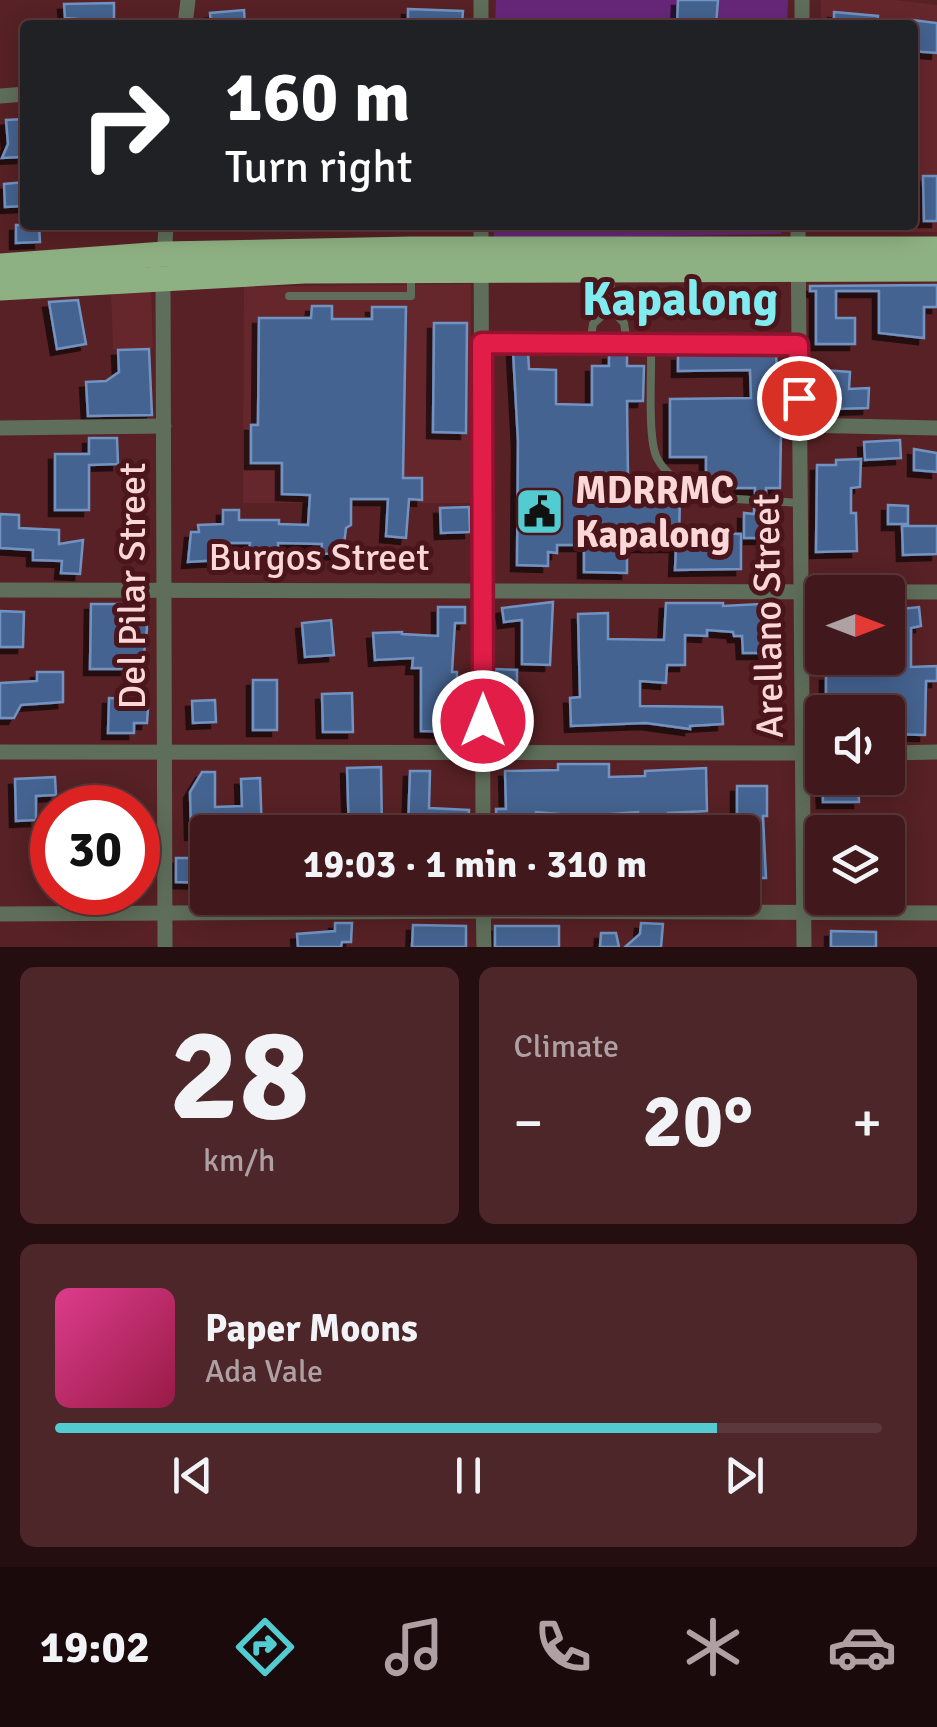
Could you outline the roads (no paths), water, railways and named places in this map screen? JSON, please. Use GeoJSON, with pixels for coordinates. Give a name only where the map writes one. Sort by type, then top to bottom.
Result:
{"type":"FeatureCollection","features":[{"type":"Feature","properties":{"kind":"highway"},"geometry":{"type":"LineString","coordinates":[[0,266],[411,260],[482,248],[611,260],[797,249],[937,249]]}},
{"type":"Feature","properties":{"kind":"highway"},"geometry":{"type":"LineString","coordinates":[[797,249],[937,269]]}},
{"type":"Feature","properties":{"kind":"highway"},"geometry":{"type":"LineString","coordinates":[[0,288],[163,265]]}},
{"type":"Feature","properties":{"kind":"street","name":"Del Pilar Street"},"geometry":{"type":"LineString","coordinates":[[166,230],[166,947]]}},
{"type":"Feature","properties":{"kind":"street"},"geometry":{"type":"LineString","coordinates":[[482,248],[483,815]]}},
{"type":"Feature","properties":{"kind":"street","name":"Arellano Street"},"geometry":{"type":"LineString","coordinates":[[797,249],[804,947]]}},
{"type":"Feature","properties":{"kind":"street"},"geometry":{"type":"LineString","coordinates":[[799,425],[937,428]]}},
{"type":"Feature","properties":{"kind":"street"},"geometry":{"type":"LineString","coordinates":[[0,428],[164,426]]}},
{"type":"Feature","properties":{"kind":"street","name":"Burgos Street"},"geometry":{"type":"LineString","coordinates":[[0,590],[937,592]]}},
{"type":"Feature","properties":{"kind":"street"},"geometry":{"type":"LineString","coordinates":[[0,752],[802,753]]}},
{"type":"Feature","properties":{"kind":"street"},"geometry":{"type":"LineString","coordinates":[[905,753],[937,752]]}},
{"type":"Feature","properties":{"kind":"street"},"geometry":{"type":"LineString","coordinates":[[760,911],[937,913]]}},
{"type":"Feature","properties":{"kind":"street"},"geometry":{"type":"LineString","coordinates":[[0,914],[190,913]]}},
{"type":"Feature","properties":{"kind":"street"},"geometry":{"type":"LineString","coordinates":[[484,915],[484,947]]}},
{"type":"Feature","properties":{"kind":"lane"},"geometry":{"type":"LineString","coordinates":[[289,296],[411,296],[411,260]]}},
{"type":"Feature","properties":{"kind":"lane"},"geometry":{"type":"LineString","coordinates":[[611,260],[610,308],[624,323],[628,344]]}},
{"type":"Feature","properties":{"kind":"lane"},"geometry":{"type":"LineString","coordinates":[[590,343],[593,324],[610,308]]}},
{"type":"Feature","properties":{"kind":"lane"},"geometry":{"type":"LineString","coordinates":[[482,343],[798,345]]}},
{"type":"Feature","properties":{"kind":"lane"},"geometry":{"type":"LineString","coordinates":[[651,346],[654,448],[664,468],[693,493],[705,498],[800,503]]}},
{"type":"Feature","properties":{"kind":"place","name":"MDRRMC Kapalong"},"geometry":{"type":"Point","coordinates":[540,512]}},
{"type":"Feature","properties":{"kind":"district","name":"Kapalong"},"geometry":{"type":"Point","coordinates":[680,299]}}]}
